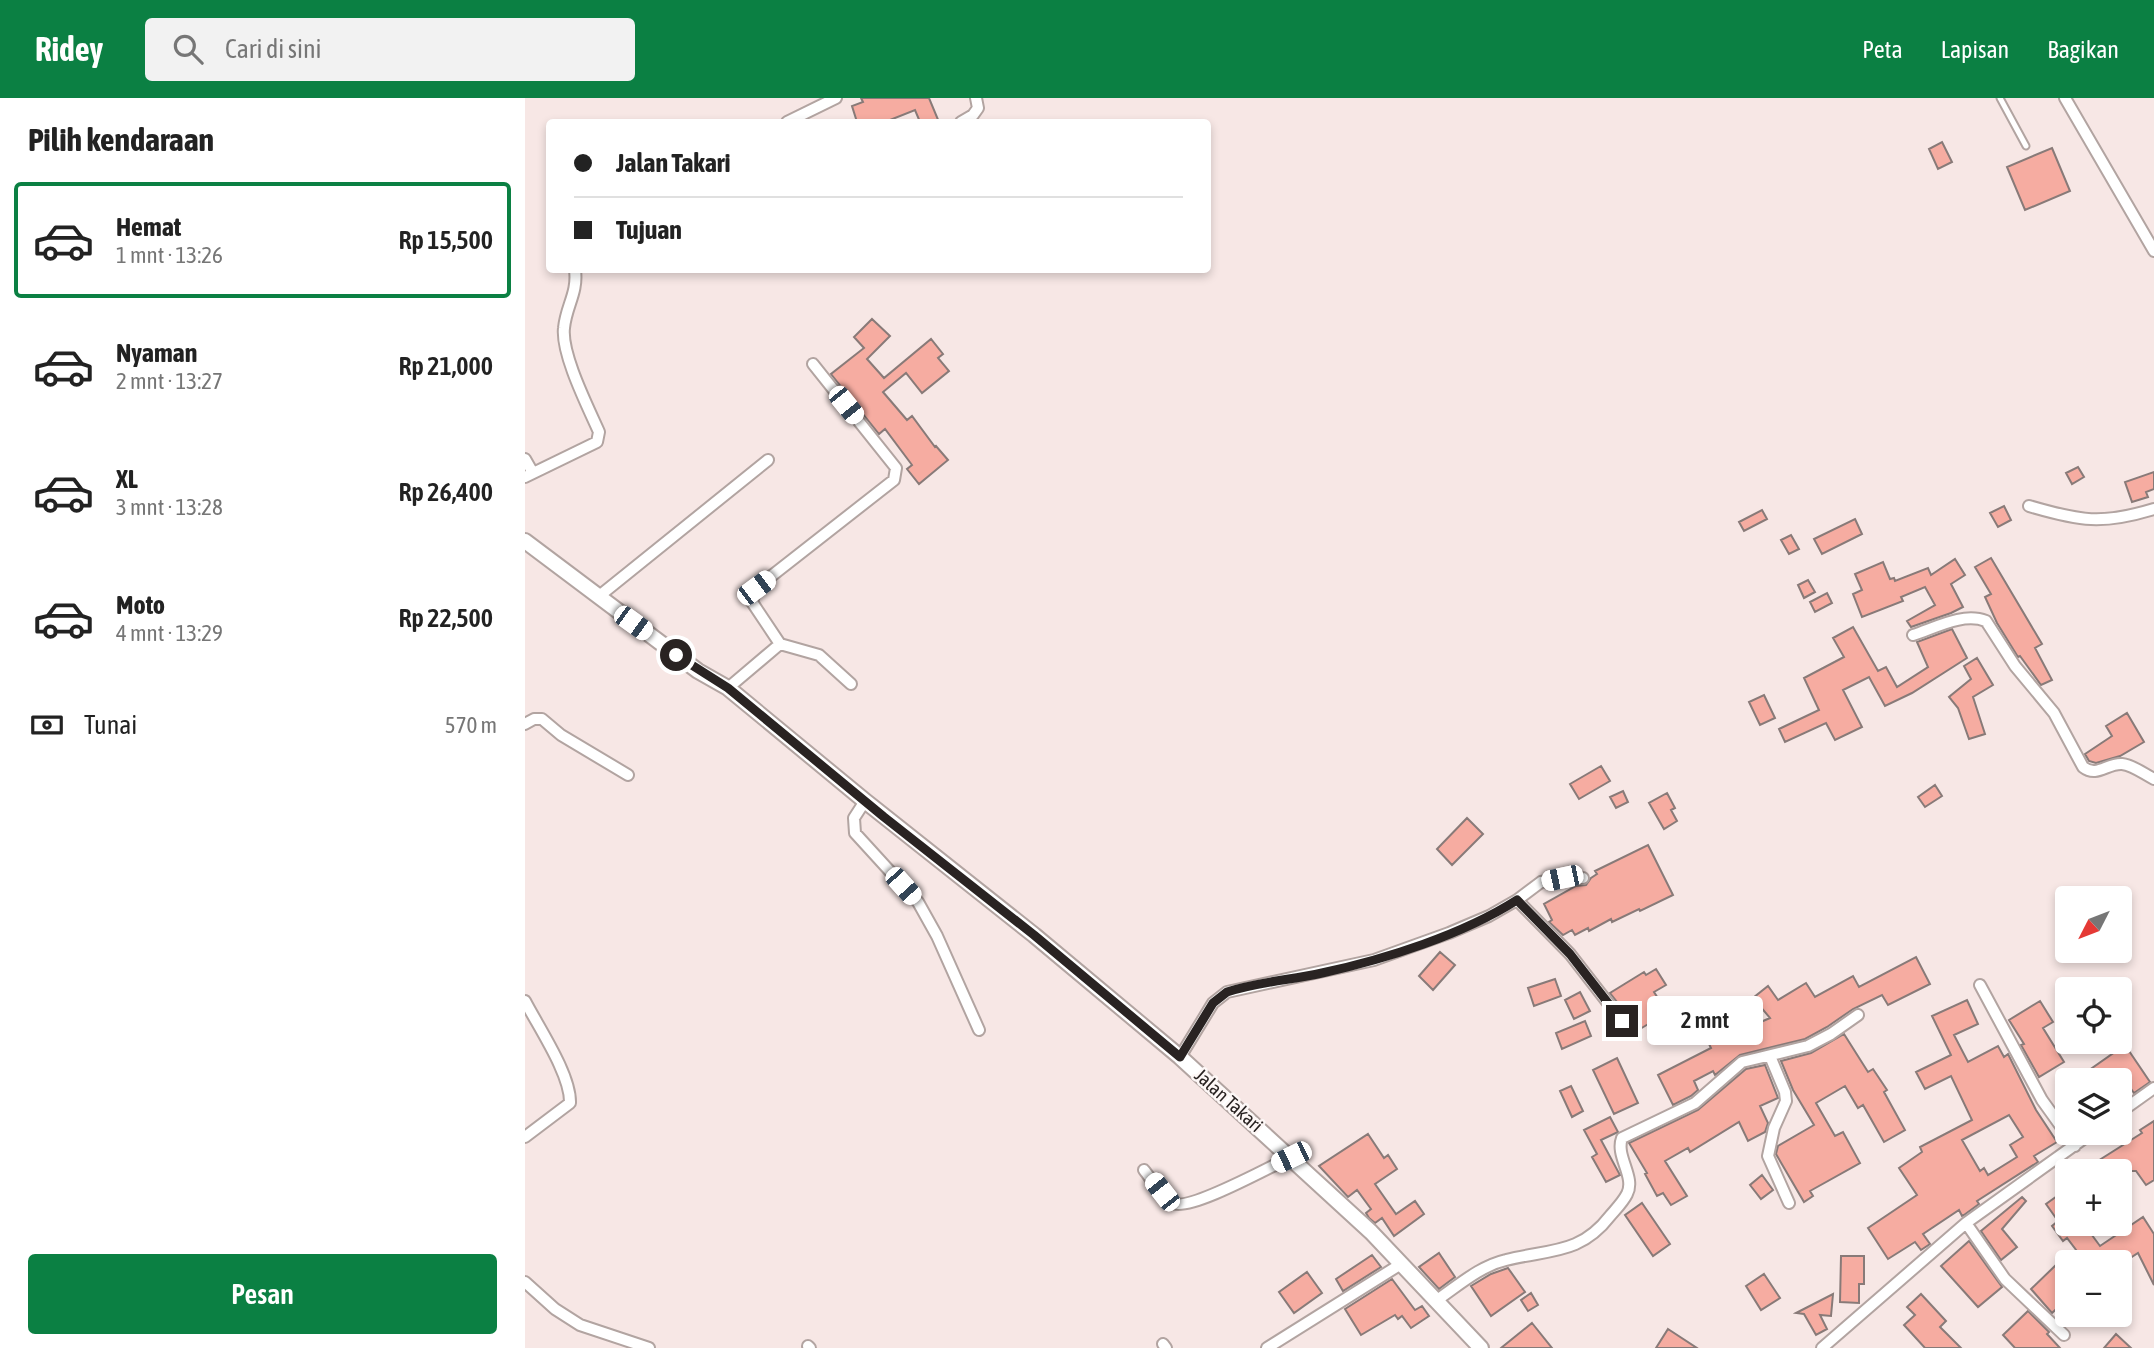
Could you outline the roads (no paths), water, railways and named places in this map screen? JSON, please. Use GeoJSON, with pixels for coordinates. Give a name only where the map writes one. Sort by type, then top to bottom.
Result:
{"type":"FeatureCollection","features":[{"type":"Feature","properties":{"kind":"street"},"geometry":{"type":"LineString","coordinates":[[793,119],[836,98]]}},
{"type":"Feature","properties":{"kind":"street"},"geometry":{"type":"LineString","coordinates":[[966,119],[978,108],[976,98]]}},
{"type":"Feature","properties":{"kind":"street"},"geometry":{"type":"LineString","coordinates":[[2065,98],[2154,251]]}},
{"type":"Feature","properties":{"kind":"street"},"geometry":{"type":"LineString","coordinates":[[525,459],[529,475],[597,442],[599,432],[565,346],[564,327],[575,292],[575,273]]}},
{"type":"Feature","properties":{"kind":"street"},"geometry":{"type":"LineString","coordinates":[[813,364],[897,468],[897,473],[894,480],[756,588],[751,602],[779,644],[820,655],[851,684]]}},
{"type":"Feature","properties":{"kind":"street"},"geometry":{"type":"LineString","coordinates":[[598,597],[768,460]]}},
{"type":"Feature","properties":{"kind":"street"},"geometry":{"type":"LineString","coordinates":[[2029,506],[2064,516],[2105,521],[2154,509]]}},
{"type":"Feature","properties":{"kind":"street","name":"Jalan Takari"},"geometry":{"type":"LineString","coordinates":[[525,541],[698,671],[728,688],[1034,935],[1180,1057],[1371,1232],[1481,1348]]}},
{"type":"Feature","properties":{"kind":"street"},"geometry":{"type":"LineString","coordinates":[[1913,635],[1953,621],[1972,618],[1986,621],[2015,666],[2054,713],[2083,768],[2095,772],[2114,765],[2126,765],[2154,779]]}},
{"type":"Feature","properties":{"kind":"street"},"geometry":{"type":"LineString","coordinates":[[728,688],[779,644]]}},
{"type":"Feature","properties":{"kind":"street"},"geometry":{"type":"LineString","coordinates":[[525,724],[534,719],[542,719],[561,735],[628,775]]}},
{"type":"Feature","properties":{"kind":"street"},"geometry":{"type":"LineString","coordinates":[[865,801],[854,818],[855,832],[918,902],[937,936],[979,1030]]}},
{"type":"Feature","properties":{"kind":"street"},"geometry":{"type":"LineString","coordinates":[[1180,1057],[1213,1003],[1227,992],[1374,960],[1489,916],[1541,882],[1583,878]]}},
{"type":"Feature","properties":{"kind":"street"},"geometry":{"type":"LineString","coordinates":[[1517,900],[1570,954],[1622,1021]]}},
{"type":"Feature","properties":{"kind":"street"},"geometry":{"type":"LineString","coordinates":[[1822,1348],[1966,1223],[2075,1146],[2042,1100],[1980,985]]}},
{"type":"Feature","properties":{"kind":"street"},"geometry":{"type":"LineString","coordinates":[[525,1001],[566,1078],[570,1103],[525,1137]]}},
{"type":"Feature","properties":{"kind":"street"},"geometry":{"type":"LineString","coordinates":[[1437,1300],[1481,1270],[1505,1260],[1552,1253],[1578,1245],[1590,1237],[1601,1228],[1629,1188],[1619,1149],[1622,1138],[1695,1103],[1742,1062],[1808,1046],[1858,1015]]}},
{"type":"Feature","properties":{"kind":"street"},"geometry":{"type":"LineString","coordinates":[[1770,1056],[1786,1101],[1774,1128],[1768,1156],[1789,1203]]}},
{"type":"Feature","properties":{"kind":"street"},"geometry":{"type":"LineString","coordinates":[[2132,1104],[2154,1088]]}},
{"type":"Feature","properties":{"kind":"street"},"geometry":{"type":"LineString","coordinates":[[1144,1170],[1172,1202],[1182,1206],[1291,1157]]}},
{"type":"Feature","properties":{"kind":"street"},"geometry":{"type":"LineString","coordinates":[[1966,1223],[2005,1279],[2064,1335]]}},
{"type":"Feature","properties":{"kind":"street"},"geometry":{"type":"LineString","coordinates":[[1268,1348],[1401,1264]]}},
{"type":"Feature","properties":{"kind":"street"},"geometry":{"type":"LineString","coordinates":[[525,1282],[555,1309],[580,1325],[649,1348]]}},
{"type":"Feature","properties":{"kind":"lane"},"geometry":{"type":"LineString","coordinates":[[2000,98],[2026,146]]}}]}
